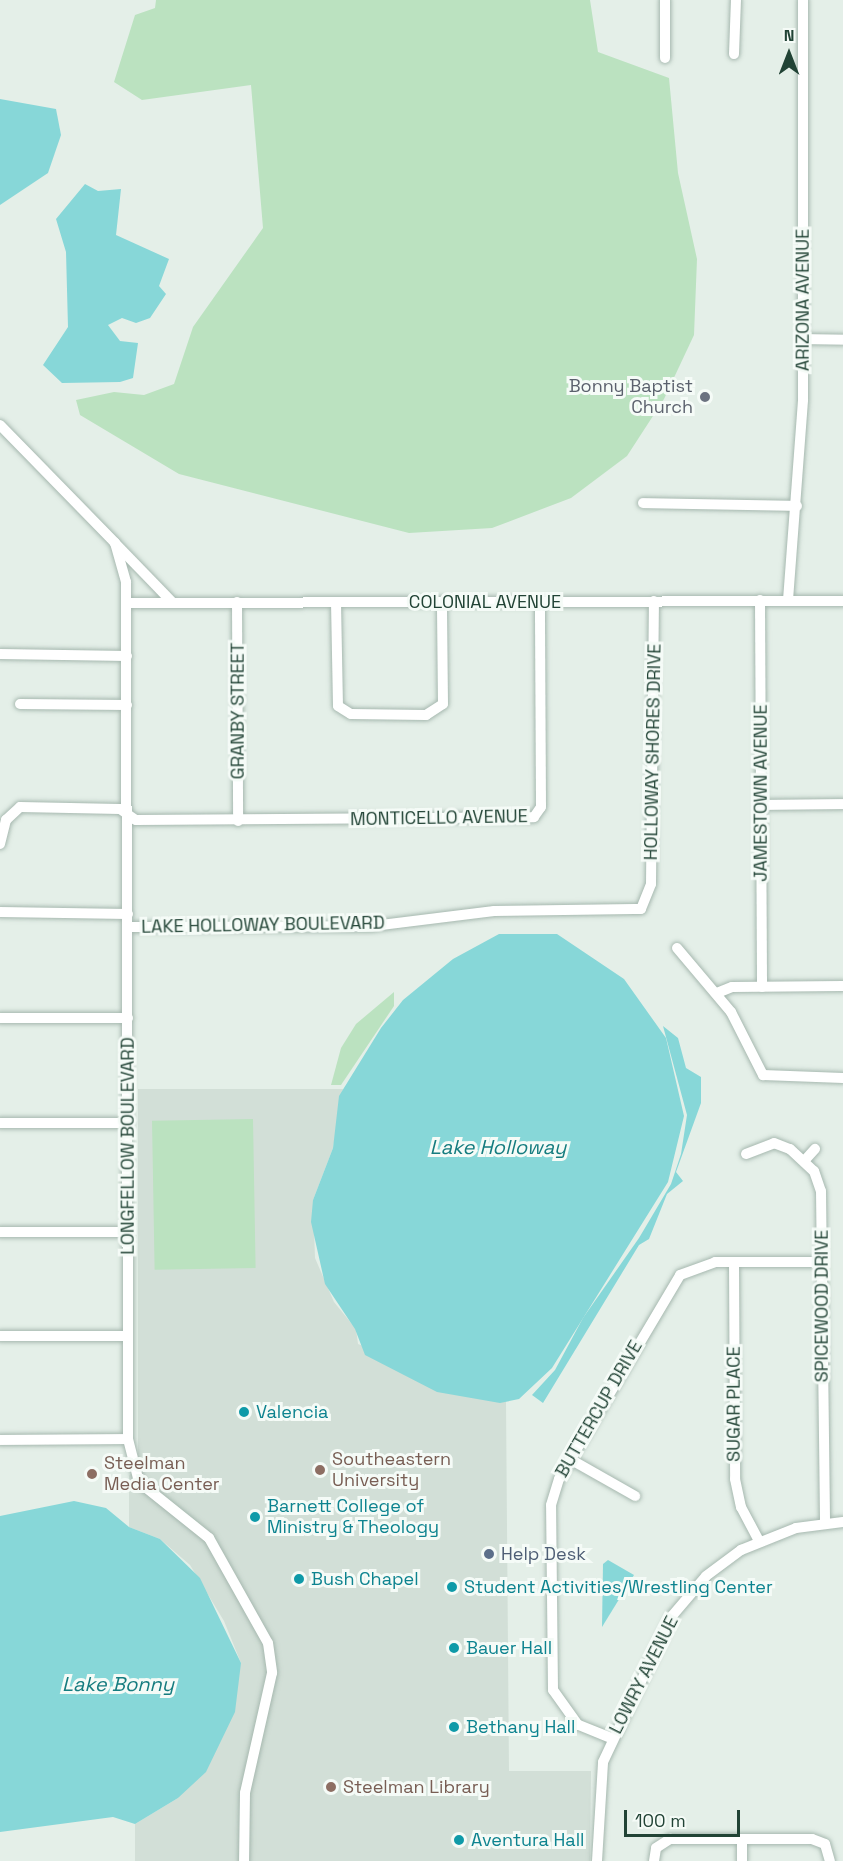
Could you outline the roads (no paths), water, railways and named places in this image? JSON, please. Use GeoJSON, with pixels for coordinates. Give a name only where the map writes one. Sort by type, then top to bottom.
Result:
{"type":"FeatureCollection","features":[{"type":"Feature","properties":{"kind":"street"},"geometry":{"type":"LineString","coordinates":[[664,0],[665,58]]}},
{"type":"Feature","properties":{"kind":"street"},"geometry":{"type":"LineString","coordinates":[[734,54],[736,0]]}},
{"type":"Feature","properties":{"kind":"street","name":"ARIZONA AVENUE"},"geometry":{"type":"LineString","coordinates":[[788,600],[797,506],[804,339],[803,0]]}},
{"type":"Feature","properties":{"kind":"street"},"geometry":{"type":"LineString","coordinates":[[804,339],[843,340]]}},
{"type":"Feature","properties":{"kind":"street"},"geometry":{"type":"LineString","coordinates":[[0,425],[172,602]]}},
{"type":"Feature","properties":{"kind":"street"},"geometry":{"type":"LineString","coordinates":[[644,503],[797,506]]}},
{"type":"Feature","properties":{"kind":"street","name":"LONGFELLOW BOULEVARD"},"geometry":{"type":"LineString","coordinates":[[115,543],[128,603],[128,1439],[139,1482],[209,1538],[268,1643],[272,1673],[245,1793],[244,1861]]}},
{"type":"Feature","properties":{"kind":"street","name":"JAMESTOWN AVENUE"},"geometry":{"type":"LineString","coordinates":[[760,600],[762,987]]}},
{"type":"Feature","properties":{"kind":"street","name":"HOLLOWAY SHORES DRIVE"},"geometry":{"type":"LineString","coordinates":[[648,903],[654,601]]}},
{"type":"Feature","properties":{"kind":"street","name":"COLONIAL AVENUE"},"geometry":{"type":"LineString","coordinates":[[128,603],[843,601]]}},
{"type":"Feature","properties":{"kind":"street","name":"GRANBY STREET"},"geometry":{"type":"LineString","coordinates":[[237,602],[238,821]]}},
{"type":"Feature","properties":{"kind":"street"},"geometry":{"type":"LineString","coordinates":[[336,602],[338,706],[351,714],[426,715],[443,704],[442,602]]}},
{"type":"Feature","properties":{"kind":"street","name":"MONTICELLO AVENUE"},"geometry":{"type":"LineString","coordinates":[[0,844],[6,820],[20,807],[120,809],[136,820],[534,817],[541,807],[540,602]]}},
{"type":"Feature","properties":{"kind":"street"},"geometry":{"type":"LineString","coordinates":[[0,654],[127,656]]}},
{"type":"Feature","properties":{"kind":"street"},"geometry":{"type":"LineString","coordinates":[[20,704],[127,705]]}},
{"type":"Feature","properties":{"kind":"street"},"geometry":{"type":"LineString","coordinates":[[761,805],[843,804]]}},
{"type":"Feature","properties":{"kind":"street","name":"LAKE HOLLOWAY BOULEVARD"},"geometry":{"type":"LineString","coordinates":[[128,927],[373,926],[494,911],[632,911],[648,903]]}},
{"type":"Feature","properties":{"kind":"street"},"geometry":{"type":"LineString","coordinates":[[0,912],[128,914]]}},
{"type":"Feature","properties":{"kind":"street"},"geometry":{"type":"LineString","coordinates":[[677,948],[717,993],[743,1030],[764,1075],[843,1078]]}},
{"type":"Feature","properties":{"kind":"street"},"geometry":{"type":"LineString","coordinates":[[717,993],[732,987],[843,986]]}},
{"type":"Feature","properties":{"kind":"street"},"geometry":{"type":"LineString","coordinates":[[0,1018],[128,1018]]}},
{"type":"Feature","properties":{"kind":"street"},"geometry":{"type":"LineString","coordinates":[[0,1123],[128,1123]]}},
{"type":"Feature","properties":{"kind":"street"},"geometry":{"type":"LineString","coordinates":[[746,1154],[774,1143],[805,1160],[815,1149]]}},
{"type":"Feature","properties":{"kind":"street","name":"SPICEWOOD DRIVE"},"geometry":{"type":"LineString","coordinates":[[805,1160],[821,1191],[825,1523]]}},
{"type":"Feature","properties":{"kind":"street"},"geometry":{"type":"LineString","coordinates":[[0,1232],[128,1232]]}},
{"type":"Feature","properties":{"kind":"street","name":"SUGAR PLACE"},"geometry":{"type":"LineString","coordinates":[[734,1262],[735,1479],[741,1507],[759,1541]]}},
{"type":"Feature","properties":{"kind":"street","name":"BUTTERCUP DRIVE"},"geometry":{"type":"LineString","coordinates":[[611,1738],[578,1725],[553,1690],[551,1505],[570,1459],[671,1283],[704,1264],[821,1262]]}},
{"type":"Feature","properties":{"kind":"street"},"geometry":{"type":"LineString","coordinates":[[0,1336],[128,1336]]}},
{"type":"Feature","properties":{"kind":"street"},"geometry":{"type":"LineString","coordinates":[[0,1440],[128,1439]]}},
{"type":"Feature","properties":{"kind":"street"},"geometry":{"type":"LineString","coordinates":[[570,1459],[635,1496]]}},
{"type":"Feature","properties":{"kind":"street","name":"LOWRY AVENUE"},"geometry":{"type":"LineString","coordinates":[[597,1861],[599,1779],[611,1738],[663,1632],[689,1593],[722,1562],[759,1541],[825,1523],[843,1522]]}},
{"type":"Feature","properties":{"kind":"street"},"geometry":{"type":"LineString","coordinates":[[654,1861],[656,1848],[670,1839],[825,1844],[830,1861]]}},
{"type":"Feature","properties":{"kind":"street"},"geometry":{"type":"LineString","coordinates":[[742,1840],[742,1861]]}},
{"type":"Feature","properties":{"kind":"water"},"geometry":{"type":"Polygon","coordinates":[[[0,99],[56,109],[61,135],[48,173],[0,205],[0,99]]]}},
{"type":"Feature","properties":{"kind":"water"},"geometry":{"type":"Polygon","coordinates":[[[85,184],[98,191],[121,189],[116,235],[169,259],[159,286],[166,294],[150,318],[136,323],[122,318],[108,325],[120,341],[138,343],[133,378],[120,382],[62,383],[43,365],[68,327],[66,252],[56,219],[85,184]]]}},
{"type":"Feature","properties":{"kind":"water","name":"Lake Holloway"},"geometry":{"type":"Polygon","coordinates":[[[499,934],[557,934],[624,979],[666,1038],[684,1116],[668,1182],[552,1368],[519,1399],[500,1403],[437,1392],[365,1355],[355,1329],[325,1284],[311,1222],[313,1200],[333,1148],[339,1096],[381,1028],[403,1000],[453,959],[499,934]]]}},
{"type":"Feature","properties":{"kind":"water"},"geometry":{"type":"Polygon","coordinates":[[[663,1026],[678,1038],[686,1068],[701,1077],[701,1103],[676,1172],[683,1181],[667,1194],[649,1239],[639,1245],[543,1403],[532,1395],[555,1370],[583,1318],[639,1238],[671,1184],[681,1154],[687,1115],[663,1026]]]}},
{"type":"Feature","properties":{"kind":"water","name":"Lake Bonny"},"geometry":{"type":"Polygon","coordinates":[[[74,1501],[106,1508],[129,1527],[160,1539],[200,1578],[241,1663],[235,1712],[206,1772],[178,1798],[135,1824],[113,1817],[0,1832],[0,1516],[74,1501]]]}},
{"type":"Feature","properties":{"kind":"water"},"geometry":{"type":"Polygon","coordinates":[[[608,1560],[634,1575],[602,1627],[603,1564],[608,1560]]]}},
{"type":"Feature","properties":{"kind":"place","name":"Bonny Baptist Church"},"geometry":{"type":"Point","coordinates":[705,397]}},
{"type":"Feature","properties":{"kind":"place","name":"Valencia"},"geometry":{"type":"Point","coordinates":[244,1412]}},
{"type":"Feature","properties":{"kind":"place","name":"Southeastern University"},"geometry":{"type":"Point","coordinates":[320,1470]}},
{"type":"Feature","properties":{"kind":"place","name":"Steelman Media Center"},"geometry":{"type":"Point","coordinates":[92,1474]}},
{"type":"Feature","properties":{"kind":"place","name":"Barnett College of Ministry & Theology"},"geometry":{"type":"Point","coordinates":[255,1517]}},
{"type":"Feature","properties":{"kind":"place","name":"Help Desk"},"geometry":{"type":"Point","coordinates":[489,1554]}},
{"type":"Feature","properties":{"kind":"place","name":"Bush Chapel"},"geometry":{"type":"Point","coordinates":[299,1579]}},
{"type":"Feature","properties":{"kind":"place","name":"Student Activities/Wrestling Center"},"geometry":{"type":"Point","coordinates":[452,1587]}},
{"type":"Feature","properties":{"kind":"place","name":"Bauer Hall"},"geometry":{"type":"Point","coordinates":[454,1648]}},
{"type":"Feature","properties":{"kind":"place","name":"Bethany Hall"},"geometry":{"type":"Point","coordinates":[454,1727]}},
{"type":"Feature","properties":{"kind":"place","name":"Steelman Library"},"geometry":{"type":"Point","coordinates":[331,1787]}},
{"type":"Feature","properties":{"kind":"place","name":"Aventura Hall"},"geometry":{"type":"Point","coordinates":[459,1840]}}]}
